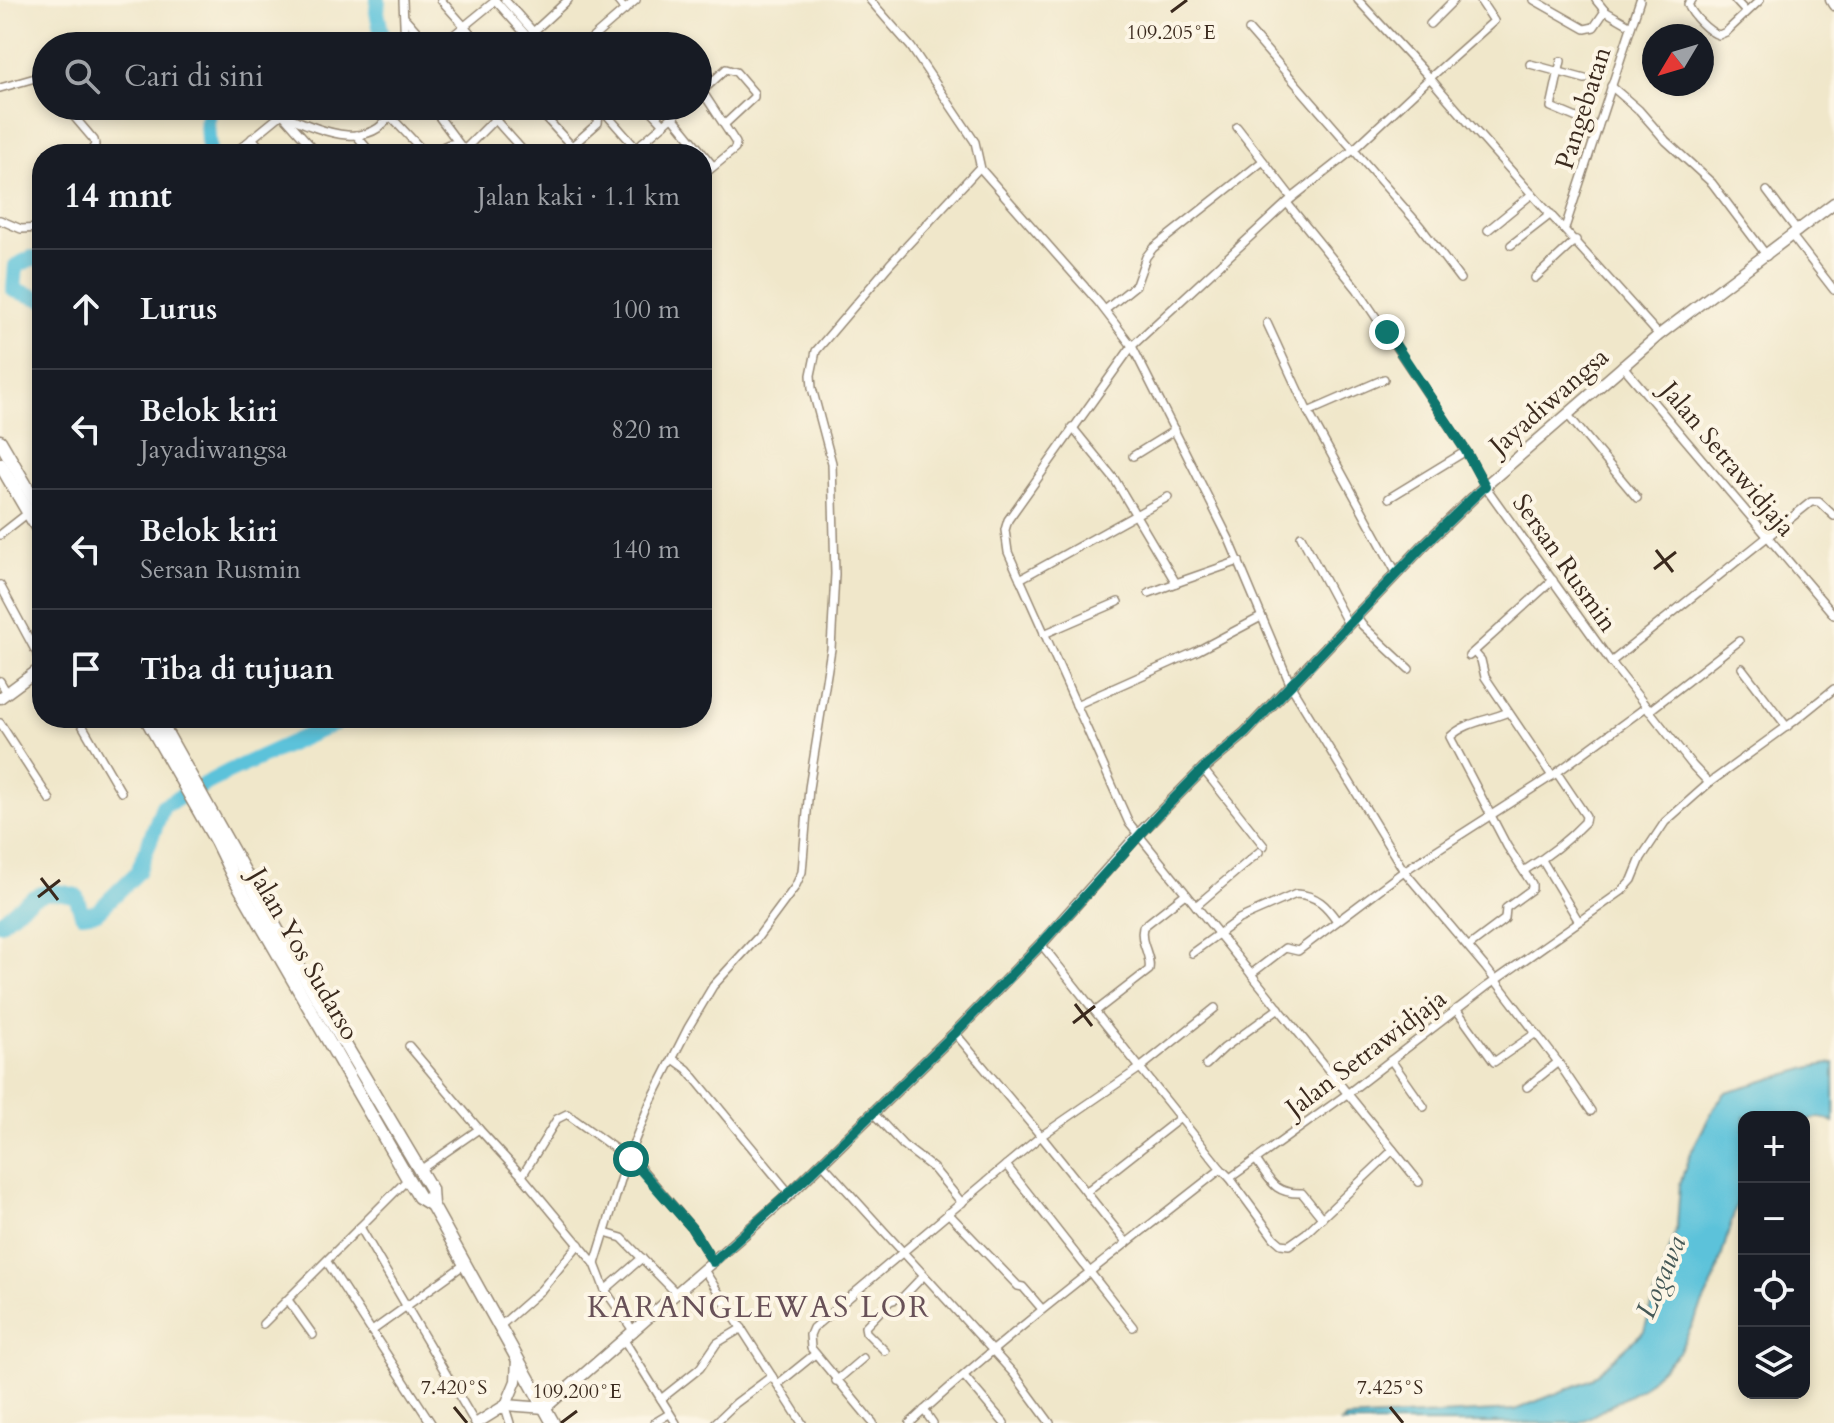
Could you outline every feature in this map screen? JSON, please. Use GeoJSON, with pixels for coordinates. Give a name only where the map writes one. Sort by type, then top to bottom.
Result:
{"type":"FeatureCollection","features":[{"type":"Feature","properties":{"kind":"highway"},"geometry":{"type":"LineString","coordinates":[[0,441],[32,488]]}},
{"type":"Feature","properties":{"kind":"highway"},"geometry":{"type":"LineString","coordinates":[[0,464],[32,509]]}},
{"type":"Feature","properties":{"kind":"highway","name":"Jalan Yos Sudarso"},"geometry":{"type":"LineString","coordinates":[[154,728],[170,750],[431,1189],[432,1205],[553,1423]]}},
{"type":"Feature","properties":{"kind":"highway","name":"Jalan Yos Sudarso"},"geometry":{"type":"LineString","coordinates":[[162,728],[170,750]]}},
{"type":"Feature","properties":{"kind":"highway","name":"Jalan Yos Sudarso"},"geometry":{"type":"LineString","coordinates":[[220,838],[232,874],[408,1179],[419,1197],[432,1205]]}},
{"type":"Feature","properties":{"kind":"street"},"geometry":{"type":"LineString","coordinates":[[403,0],[405,32]]}},
{"type":"Feature","properties":{"kind":"street"},"geometry":{"type":"LineString","coordinates":[[441,0],[469,32]]}},
{"type":"Feature","properties":{"kind":"street"},"geometry":{"type":"LineString","coordinates":[[458,32],[495,0],[529,32]]}},
{"type":"Feature","properties":{"kind":"street"},"geometry":{"type":"LineString","coordinates":[[505,0],[529,32]]}},
{"type":"Feature","properties":{"kind":"street"},"geometry":{"type":"LineString","coordinates":[[533,32],[567,0]]}},
{"type":"Feature","properties":{"kind":"street"},"geometry":{"type":"LineString","coordinates":[[617,0],[625,10]]}},
{"type":"Feature","properties":{"kind":"street"},"geometry":{"type":"LineString","coordinates":[[601,32],[636,0]]}},
{"type":"Feature","properties":{"kind":"street"},"geometry":{"type":"LineString","coordinates":[[870,0],[911,47],[975,142],[982,170],[1105,310],[1132,346],[1239,561],[1291,686],[1404,871],[1496,980],[1591,1111]]}},
{"type":"Feature","properties":{"kind":"street"},"geometry":{"type":"LineString","coordinates":[[1358,0],[1659,335]]}},
{"type":"Feature","properties":{"kind":"street"},"geometry":{"type":"LineString","coordinates":[[1430,24],[1454,0]]}},
{"type":"Feature","properties":{"kind":"street"},"geometry":{"type":"LineString","coordinates":[[1419,1182],[1138,835],[1121,806],[1008,552],[1005,530],[1008,520],[1072,427],[1132,346],[1289,200],[1353,150],[1494,21],[1480,0]]}},
{"type":"Feature","properties":{"kind":"street"},"geometry":{"type":"LineString","coordinates":[[1534,0],[1585,29],[1594,27],[1605,11]]}},
{"type":"Feature","properties":{"kind":"street"},"geometry":{"type":"LineString","coordinates":[[1596,0],[1605,11],[1631,26]]}},
{"type":"Feature","properties":{"kind":"street","name":"Pangebatan"},"geometry":{"type":"LineString","coordinates":[[1565,228],[1640,0]]}},
{"type":"Feature","properties":{"kind":"street"},"geometry":{"type":"LineString","coordinates":[[1692,0],[1688,4],[1690,10],[1715,35],[1726,32],[1760,0]]}},
{"type":"Feature","properties":{"kind":"street"},"geometry":{"type":"LineString","coordinates":[[1735,0],[1746,12]]}},
{"type":"Feature","properties":{"kind":"street"},"geometry":{"type":"LineString","coordinates":[[404,17],[417,32]]}},
{"type":"Feature","properties":{"kind":"street"},"geometry":{"type":"LineString","coordinates":[[1249,30],[1420,226],[1460,279]]}},
{"type":"Feature","properties":{"kind":"street"},"geometry":{"type":"LineString","coordinates":[[1561,61],[1551,107],[1598,127]]}},
{"type":"Feature","properties":{"kind":"street"},"geometry":{"type":"LineString","coordinates":[[1530,64],[1585,79]]}},
{"type":"Feature","properties":{"kind":"street"},"geometry":{"type":"LineString","coordinates":[[712,83],[729,69],[736,72],[754,93],[752,101],[725,124]]}},
{"type":"Feature","properties":{"kind":"street"},"geometry":{"type":"LineString","coordinates":[[0,88],[32,79]]}},
{"type":"Feature","properties":{"kind":"street"},"geometry":{"type":"LineString","coordinates":[[1611,86],[1634,104],[1666,141],[1712,183],[1767,256]]}},
{"type":"Feature","properties":{"kind":"street"},"geometry":{"type":"LineString","coordinates":[[712,108],[734,136],[735,149],[713,166]]}},
{"type":"Feature","properties":{"kind":"street"},"geometry":{"type":"LineString","coordinates":[[77,120],[95,144]]}},
{"type":"Feature","properties":{"kind":"street"},"geometry":{"type":"LineString","coordinates":[[245,144],[274,120]]}},
{"type":"Feature","properties":{"kind":"street"},"geometry":{"type":"LineString","coordinates":[[287,120],[309,144]]}},
{"type":"Feature","properties":{"kind":"street"},"geometry":{"type":"LineString","coordinates":[[296,120],[330,134],[356,135],[381,126],[388,120]]}},
{"type":"Feature","properties":{"kind":"street"},"geometry":{"type":"LineString","coordinates":[[394,120],[417,144]]}},
{"type":"Feature","properties":{"kind":"street"},"geometry":{"type":"LineString","coordinates":[[442,120],[460,144]]}},
{"type":"Feature","properties":{"kind":"street"},"geometry":{"type":"LineString","coordinates":[[471,144],[494,120]]}},
{"type":"Feature","properties":{"kind":"street"},"geometry":{"type":"LineString","coordinates":[[496,120],[517,144]]}},
{"type":"Feature","properties":{"kind":"street"},"geometry":{"type":"LineString","coordinates":[[548,120],[570,144]]}},
{"type":"Feature","properties":{"kind":"street"},"geometry":{"type":"LineString","coordinates":[[574,144],[598,120]]}},
{"type":"Feature","properties":{"kind":"street"},"geometry":{"type":"LineString","coordinates":[[609,120],[627,144]]}},
{"type":"Feature","properties":{"kind":"street"},"geometry":{"type":"LineString","coordinates":[[660,120],[664,124]]}},
{"type":"Feature","properties":{"kind":"street"},"geometry":{"type":"LineString","coordinates":[[641,144],[669,120]]}},
{"type":"Feature","properties":{"kind":"street"},"geometry":{"type":"LineString","coordinates":[[675,120],[695,144]]}},
{"type":"Feature","properties":{"kind":"street","name":"Sersan Rusmin"},"geometry":{"type":"LineString","coordinates":[[1237,127],[1357,289],[1466,451],[1485,486],[1611,662],[1709,783]]}},
{"type":"Feature","properties":{"kind":"street"},"geometry":{"type":"LineString","coordinates":[[356,135],[364,144]]}},
{"type":"Feature","properties":{"kind":"street"},"geometry":{"type":"LineString","coordinates":[[252,138],[257,144]]}},
{"type":"Feature","properties":{"kind":"street"},"geometry":{"type":"LineString","coordinates":[[1105,310],[1136,285],[1146,257],[1153,248],[1263,161]]}},
{"type":"Feature","properties":{"kind":"street"},"geometry":{"type":"LineString","coordinates":[[595,1264],[632,1160],[673,1059],[713,986],[758,937],[795,887],[802,872],[809,788],[831,649],[835,574],[832,463],[812,388],[816,351],[890,264],[982,170]]}},
{"type":"Feature","properties":{"kind":"street"},"geometry":{"type":"LineString","coordinates":[[1767,191],[1834,290]]}},
{"type":"Feature","properties":{"kind":"street"},"geometry":{"type":"LineString","coordinates":[[1488,230],[1532,194]]}},
{"type":"Feature","properties":{"kind":"street","name":"Jayadiwangsa"},"geometry":{"type":"LineString","coordinates":[[545,1408],[790,1194],[955,1033],[1041,944],[1138,835],[1203,769],[1245,733],[1485,486],[1622,365],[1834,203]]}},
{"type":"Feature","properties":{"kind":"street"},"geometry":{"type":"LineString","coordinates":[[1511,245],[1551,214]]}},
{"type":"Feature","properties":{"kind":"street"},"geometry":{"type":"LineString","coordinates":[[0,220],[21,229],[32,228]]}},
{"type":"Feature","properties":{"kind":"street"},"geometry":{"type":"LineString","coordinates":[[1535,278],[1576,240]]}},
{"type":"Feature","properties":{"kind":"street"},"geometry":{"type":"LineString","coordinates":[[1267,323],[1308,412],[1397,574]]}},
{"type":"Feature","properties":{"kind":"street","name":"Jalan Setrawidjaja"},"geometry":{"type":"LineString","coordinates":[[1622,365],[1834,615]]}},
{"type":"Feature","properties":{"kind":"street"},"geometry":{"type":"LineString","coordinates":[[1308,412],[1384,379]]}},
{"type":"Feature","properties":{"kind":"street"},"geometry":{"type":"LineString","coordinates":[[1567,414],[1637,498]]}},
{"type":"Feature","properties":{"kind":"street"},"geometry":{"type":"LineString","coordinates":[[1072,427],[1115,480],[1176,583]]}},
{"type":"Feature","properties":{"kind":"street"},"geometry":{"type":"LineString","coordinates":[[1133,456],[1175,430]]}},
{"type":"Feature","properties":{"kind":"street"},"geometry":{"type":"LineString","coordinates":[[1389,498],[1466,451]]}},
{"type":"Feature","properties":{"kind":"street"},"geometry":{"type":"LineString","coordinates":[[1020,579],[1168,497]]}},
{"type":"Feature","properties":{"kind":"street"},"geometry":{"type":"LineString","coordinates":[[1611,662],[1813,501],[1824,505],[1834,516]]}},
{"type":"Feature","properties":{"kind":"street"},"geometry":{"type":"LineString","coordinates":[[0,535],[32,515]]}},
{"type":"Feature","properties":{"kind":"street"},"geometry":{"type":"LineString","coordinates":[[1301,536],[1352,620],[1362,625],[1409,669]]}},
{"type":"Feature","properties":{"kind":"street"},"geometry":{"type":"LineString","coordinates":[[1149,593],[1239,561]]}},
{"type":"Feature","properties":{"kind":"street"},"geometry":{"type":"LineString","coordinates":[[1525,870],[1567,843],[1586,819],[1508,712],[1485,677],[1481,660],[1472,654],[1553,580]]}},
{"type":"Feature","properties":{"kind":"street"},"geometry":{"type":"LineString","coordinates":[[0,585],[32,646]]}},
{"type":"Feature","properties":{"kind":"street"},"geometry":{"type":"LineString","coordinates":[[1044,634],[1118,602]]}},
{"type":"Feature","properties":{"kind":"street"},"geometry":{"type":"LineString","coordinates":[[1076,705],[1197,651],[1261,617]]}},
{"type":"Feature","properties":{"kind":"street"},"geometry":{"type":"LineString","coordinates":[[1251,974],[1285,948],[1296,952],[1404,871],[1555,774],[1739,641]]}},
{"type":"Feature","properties":{"kind":"street"},"geometry":{"type":"LineString","coordinates":[[1742,668],[1787,727]]}},
{"type":"Feature","properties":{"kind":"street"},"geometry":{"type":"LineString","coordinates":[[0,681],[3,696],[32,673]]}},
{"type":"Feature","properties":{"kind":"street","name":"Jalan Setrawidjaja"},"geometry":{"type":"LineString","coordinates":[[1230,1178],[1347,1094],[1456,1009],[1622,891],[1632,880],[1641,858],[1665,822],[1709,783],[1834,689]]}},
{"type":"Feature","properties":{"kind":"street"},"geometry":{"type":"LineString","coordinates":[[1469,946],[1505,919],[1506,908],[1532,889],[1532,884],[1491,817],[1450,737],[1473,724],[1508,712]]}},
{"type":"Feature","properties":{"kind":"street"},"geometry":{"type":"LineString","coordinates":[[0,723],[50,800]]}},
{"type":"Feature","properties":{"kind":"street"},"geometry":{"type":"LineString","coordinates":[[86,728],[121,792]]}},
{"type":"Feature","properties":{"kind":"street"},"geometry":{"type":"LineString","coordinates":[[1196,906],[1262,849],[1203,769]]}},
{"type":"Feature","properties":{"kind":"street"},"geometry":{"type":"LineString","coordinates":[[1542,860],[1578,920]]}},
{"type":"Feature","properties":{"kind":"street"},"geometry":{"type":"LineString","coordinates":[[1096,1011],[1149,970],[1150,963],[1141,934],[1143,927],[1185,894]]}},
{"type":"Feature","properties":{"kind":"street"},"geometry":{"type":"LineString","coordinates":[[1192,953],[1246,916],[1296,894],[1305,894],[1324,904],[1337,921]]}},
{"type":"Feature","properties":{"kind":"street"},"geometry":{"type":"LineString","coordinates":[[1041,944],[1230,1178],[1268,1230],[1285,1246],[1306,1233],[1393,1150]]}},
{"type":"Feature","properties":{"kind":"street"},"geometry":{"type":"LineString","coordinates":[[873,1423],[815,1354],[810,1342],[813,1328],[1041,1136],[1140,1068],[1215,1008]]}},
{"type":"Feature","properties":{"kind":"street"},"geometry":{"type":"LineString","coordinates":[[1206,1065],[1279,1008]]}},
{"type":"Feature","properties":{"kind":"street"},"geometry":{"type":"LineString","coordinates":[[1456,1009],[1494,1062],[1536,1033]]}},
{"type":"Feature","properties":{"kind":"street"},"geometry":{"type":"LineString","coordinates":[[955,1033],[1127,1243]]}},
{"type":"Feature","properties":{"kind":"street"},"geometry":{"type":"LineString","coordinates":[[409,1046],[595,1264],[605,1290],[634,1332]]}},
{"type":"Feature","properties":{"kind":"street"},"geometry":{"type":"LineString","coordinates":[[673,1059],[687,1069],[790,1194]]}},
{"type":"Feature","properties":{"kind":"street"},"geometry":{"type":"LineString","coordinates":[[1391,1060],[1424,1107]]}},
{"type":"Feature","properties":{"kind":"street"},"geometry":{"type":"LineString","coordinates":[[1527,1087],[1558,1062]]}},
{"type":"Feature","properties":{"kind":"street"},"geometry":{"type":"LineString","coordinates":[[873,1113],[903,1145],[933,1168],[962,1203]]}},
{"type":"Feature","properties":{"kind":"street"},"geometry":{"type":"LineString","coordinates":[[522,1176],[557,1119],[564,1114],[571,1115],[632,1160],[691,1227],[713,1262]]}},
{"type":"Feature","properties":{"kind":"street"},"geometry":{"type":"LineString","coordinates":[[1086,1192],[1180,1118]]}},
{"type":"Feature","properties":{"kind":"street"},"geometry":{"type":"LineString","coordinates":[[420,1170],[479,1129]]}},
{"type":"Feature","properties":{"kind":"street"},"geometry":{"type":"LineString","coordinates":[[1256,1160],[1276,1187],[1291,1195],[1302,1193],[1322,1218]]}},
{"type":"Feature","properties":{"kind":"street"},"geometry":{"type":"LineString","coordinates":[[822,1163],[1014,1374],[1048,1420],[1038,1423]]}},
{"type":"Feature","properties":{"kind":"street"},"geometry":{"type":"LineString","coordinates":[[1006,1165],[1133,1327]]}},
{"type":"Feature","properties":{"kind":"street"},"geometry":{"type":"LineString","coordinates":[[910,1423],[1042,1309],[1221,1169]]}},
{"type":"Feature","properties":{"kind":"street"},"geometry":{"type":"LineString","coordinates":[[263,1324],[408,1179]]}},
{"type":"Feature","properties":{"kind":"street"},"geometry":{"type":"LineString","coordinates":[[948,1213],[1042,1309]]}},
{"type":"Feature","properties":{"kind":"street"},"geometry":{"type":"LineString","coordinates":[[360,1227],[476,1423],[505,1406],[545,1408]]}},
{"type":"Feature","properties":{"kind":"street"},"geometry":{"type":"LineString","coordinates":[[605,1233],[620,1236],[677,1294]]}},
{"type":"Feature","properties":{"kind":"street"},"geometry":{"type":"LineString","coordinates":[[499,1327],[541,1290],[579,1244]]}},
{"type":"Feature","properties":{"kind":"street"},"geometry":{"type":"LineString","coordinates":[[605,1290],[642,1258]]}},
{"type":"Feature","properties":{"kind":"street"},"geometry":{"type":"LineString","coordinates":[[327,1262],[431,1423]]}},
{"type":"Feature","properties":{"kind":"street"},"geometry":{"type":"LineString","coordinates":[[372,1331],[465,1264]]}},
{"type":"Feature","properties":{"kind":"street"},"geometry":{"type":"LineString","coordinates":[[704,1270],[802,1423]]}},
{"type":"Feature","properties":{"kind":"street"},"geometry":{"type":"LineString","coordinates":[[885,1351],[866,1332],[865,1327],[890,1301],[903,1297],[923,1276]]}},
{"type":"Feature","properties":{"kind":"street"},"geometry":{"type":"LineString","coordinates":[[288,1300],[313,1335]]}},
{"type":"Feature","properties":{"kind":"street"},"geometry":{"type":"LineString","coordinates":[[661,1399],[700,1368],[717,1343],[742,1328]]}},
{"type":"Feature","properties":{"kind":"street"},"geometry":{"type":"LineString","coordinates":[[624,1340],[676,1423]]}},
{"type":"Feature","properties":{"kind":"street"},"geometry":{"type":"LineString","coordinates":[[778,1384],[815,1354]]}},
{"type":"Feature","properties":{"kind":"street"},"geometry":{"type":"LineString","coordinates":[[510,1423],[505,1406],[516,1381],[517,1358]]}},
{"type":"Feature","properties":{"kind":"street"},"geometry":{"type":"LineString","coordinates":[[836,1381],[863,1358]]}},
{"type":"Feature","properties":{"kind":"street"},"geometry":{"type":"LineString","coordinates":[[715,1423],[772,1376]]}},
{"type":"Feature","properties":{"kind":"street"},"geometry":{"type":"LineString","coordinates":[[964,1376],[1004,1423]]}},
{"type":"Feature","properties":{"kind":"street"},"geometry":{"type":"LineString","coordinates":[[924,1410],[933,1423]]}},
{"type":"Feature","properties":{"kind":"street"},"geometry":{"type":"LineString","coordinates":[[654,1423],[669,1414]]}},
{"type":"Feature","properties":{"kind":"water","name":"Logawa"},"geometry":{"type":"Polygon","coordinates":[[[1834,1063],[1834,1123],[1819,1118],[1810,1120],[1810,1111],[1738,1111],[1738,1199],[1715,1279],[1679,1352],[1642,1388],[1579,1423],[1341,1423],[1346,1419],[1515,1410],[1590,1380],[1644,1331],[1677,1226],[1680,1184],[1689,1156],[1716,1104],[1726,1092],[1834,1063]]]}},
{"type":"Feature","properties":{"kind":"waterway"},"geometry":{"type":"LineString","coordinates":[[378,0],[381,32]]}},
{"type":"Feature","properties":{"kind":"waterway"},"geometry":{"type":"LineString","coordinates":[[208,120],[208,144]]}},
{"type":"Feature","properties":{"kind":"waterway"},"geometry":{"type":"LineString","coordinates":[[32,258],[16,266],[14,290],[32,296]]}},
{"type":"Feature","properties":{"kind":"waterway"},"geometry":{"type":"LineString","coordinates":[[0,923],[43,893],[76,896],[82,914],[97,912],[138,872],[163,806],[324,728]]}},
{"type":"Feature","properties":{"kind":"district","name":"KARANGLEWAS LOR"},"geometry":{"type":"Point","coordinates":[759,1307]}},
{"type":"Feature","properties":{"kind":"route"},"geometry":{"type":"LineString","coordinates":[[631,1159],[691,1227],[713,1262],[806,1178],[955,1033],[1041,944],[1138,835],[1203,769],[1245,733],[1423,546],[1485,486],[1466,451],[1387,332]]}}]}
